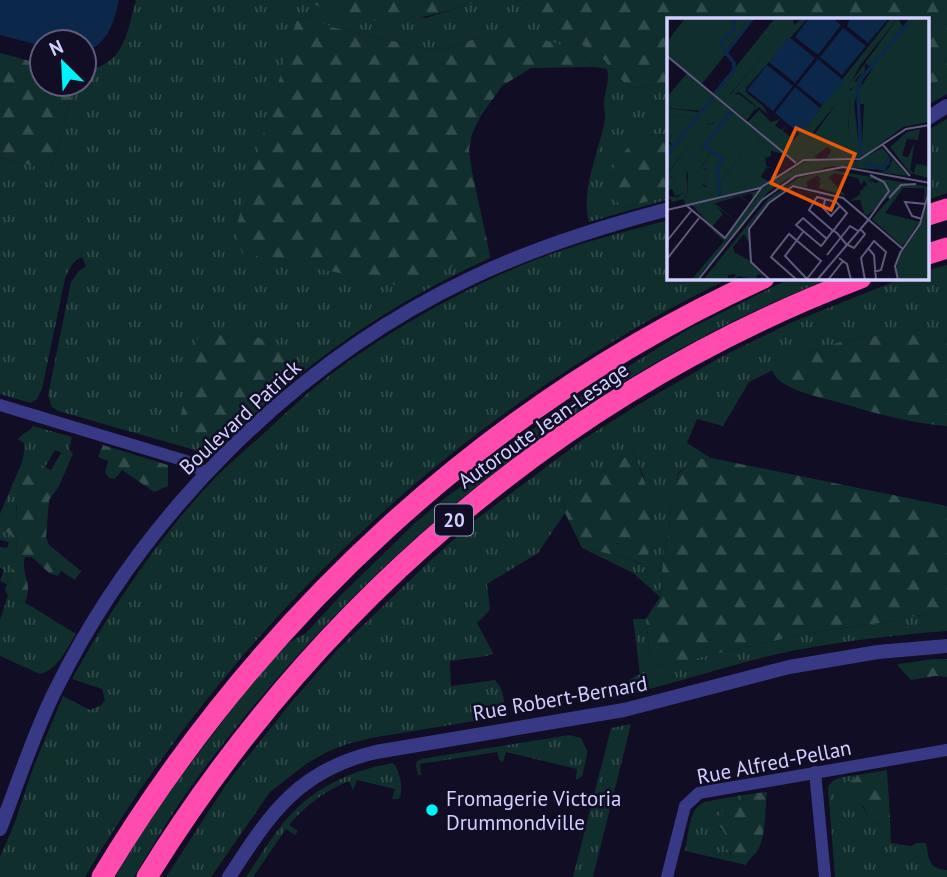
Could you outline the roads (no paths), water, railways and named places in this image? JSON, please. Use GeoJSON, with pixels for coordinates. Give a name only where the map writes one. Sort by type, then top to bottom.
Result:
{"type":"FeatureCollection","features":[{"type":"Feature","properties":{"kind":"highway"},"geometry":{"type":"LineString","coordinates":[[930,214],[947,209]]}},
{"type":"Feature","properties":{"kind":"highway"},"geometry":{"type":"LineString","coordinates":[[930,253],[947,248]]}},
{"type":"Feature","properties":{"kind":"highway","name":"Autoroute Jean-Lesage"},"geometry":{"type":"LineString","coordinates":[[102,877],[180,758],[236,686],[306,608],[405,513],[475,454],[566,389],[668,326],[760,280]]}},
{"type":"Feature","properties":{"kind":"highway","name":"Autoroute Jean-Lesage"},"geometry":{"type":"LineString","coordinates":[[147,877],[184,820],[259,717],[324,643],[375,592],[463,512],[544,449],[645,383],[765,319],[856,280]]}},
{"type":"Feature","properties":{"kind":"street"},"geometry":{"type":"LineString","coordinates":[[930,117],[947,106]]}},
{"type":"Feature","properties":{"kind":"street","name":"Boulevard Patrick"},"geometry":{"type":"LineString","coordinates":[[0,829],[49,704],[80,644],[107,600],[157,531],[206,473],[260,421],[360,341],[468,279],[522,256],[606,226],[667,210]]}},
{"type":"Feature","properties":{"kind":"street"},"geometry":{"type":"LineString","coordinates":[[0,405],[186,461],[206,473]]}},
{"type":"Feature","properties":{"kind":"street","name":"Rue Robert-Bernard"},"geometry":{"type":"LineString","coordinates":[[229,877],[265,822],[286,799],[312,778],[350,758],[624,710],[789,667],[886,651],[947,646]]}},
{"type":"Feature","properties":{"kind":"street","name":"Rue Alfred-Pellan"},"geometry":{"type":"LineString","coordinates":[[667,877],[685,806],[694,796],[705,791],[947,750]]}},
{"type":"Feature","properties":{"kind":"street"},"geometry":{"type":"LineString","coordinates":[[815,772],[825,877]]}},
{"type":"Feature","properties":{"kind":"water"},"geometry":{"type":"Polygon","coordinates":[[[0,0],[119,0],[109,32],[98,45],[98,28],[28,28],[28,42],[0,35],[0,0]]]}},
{"type":"Feature","properties":{"kind":"place","name":"Fromagerie Victoria Drummondville"},"geometry":{"type":"Point","coordinates":[432,810]}}]}
